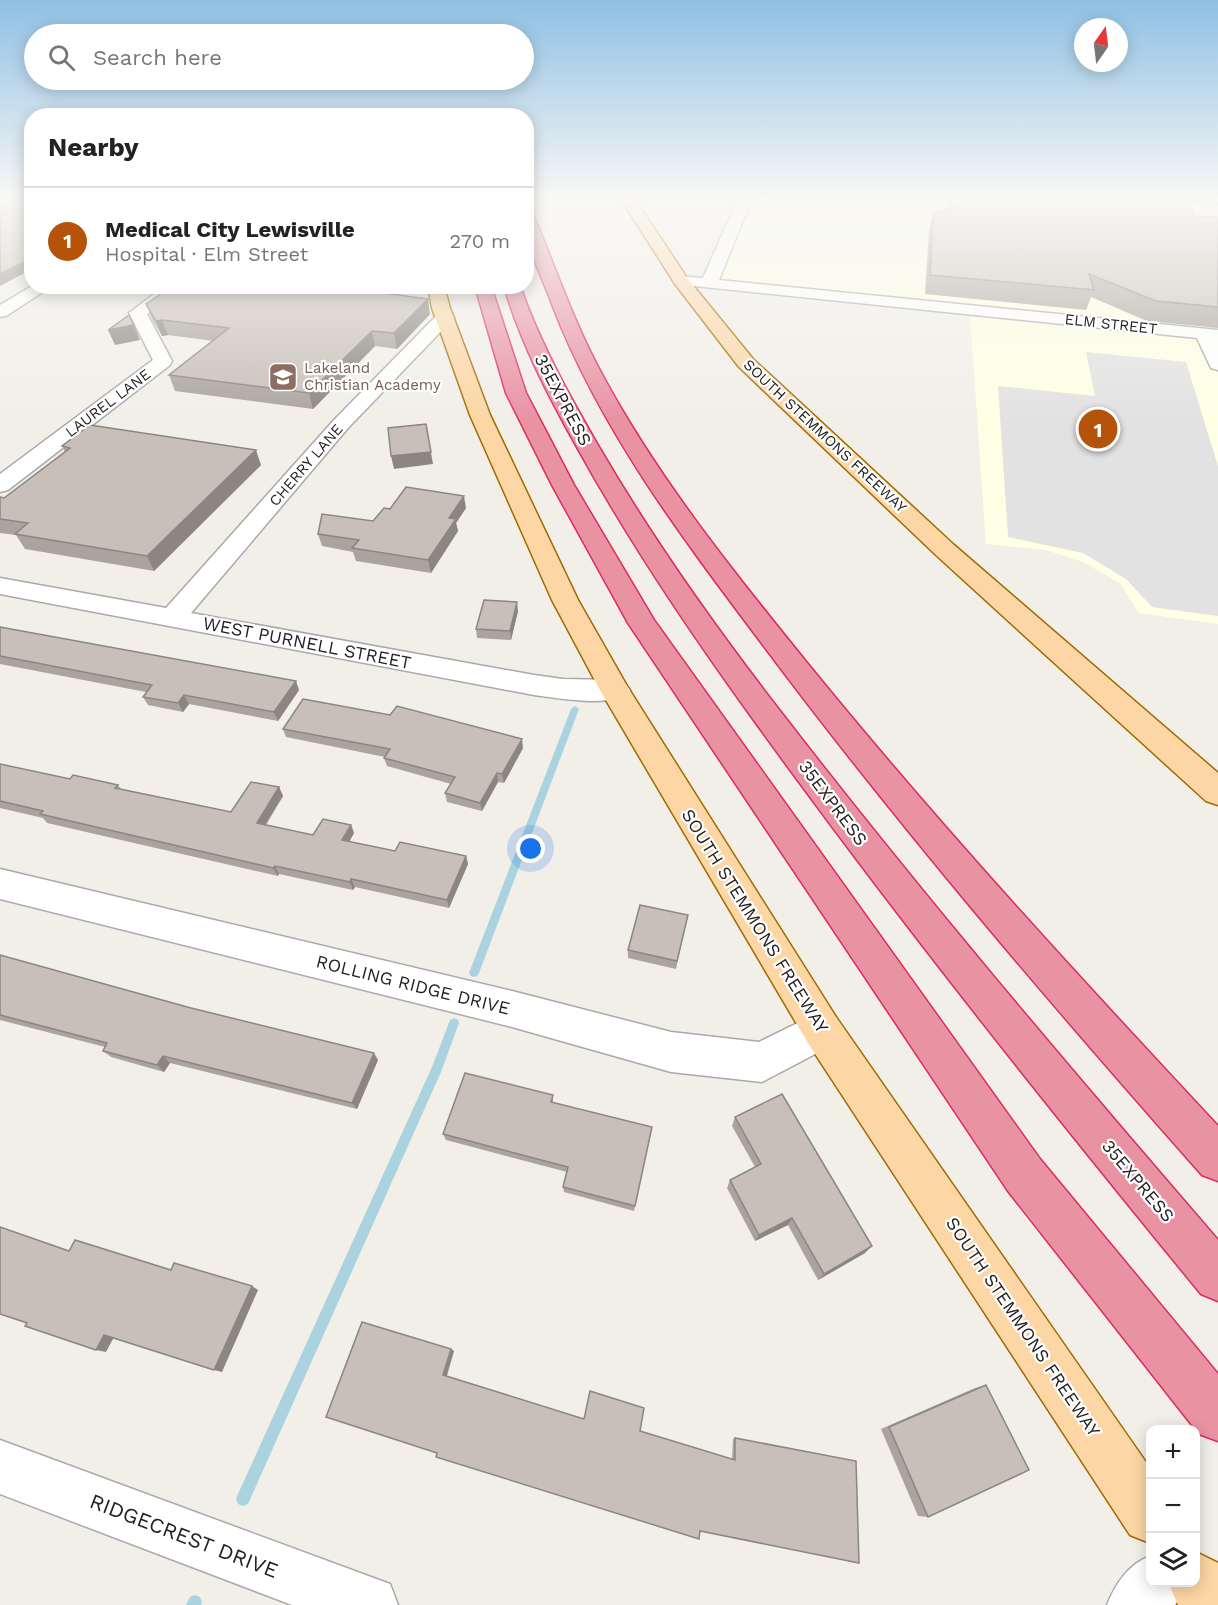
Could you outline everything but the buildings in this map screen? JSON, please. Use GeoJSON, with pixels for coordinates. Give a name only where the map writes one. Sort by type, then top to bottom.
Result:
{"type":"FeatureCollection","features":[{"type":"Feature","properties":{"kind":"highway"},"geometry":{"type":"LineString","coordinates":[[550,271],[594,377],[630,438],[744,602],[830,714],[951,857],[1116,1047],[1218,1159]]}},
{"type":"Feature","properties":{"kind":"highway"},"geometry":{"type":"LineString","coordinates":[[485,294],[516,393],[563,485],[642,623],[1024,1175],[1218,1415]]}},
{"type":"Feature","properties":{"kind":"highway","name":"35EXPRESS"},"geometry":{"type":"LineString","coordinates":[[515,294],[532,341],[558,394],[636,529],[696,619],[888,876],[1046,1071],[1218,1276]]}},
{"type":"Feature","properties":{"kind":"highway"},"geometry":{"type":"LineString","coordinates":[[443,306],[516,393]]}},
{"type":"Feature","properties":{"kind":"main road","name":"SOUTH STEMMONS FREEWAY"},"geometry":{"type":"LineString","coordinates":[[686,271],[746,363],[945,550],[1218,792]]}},
{"type":"Feature","properties":{"kind":"main road","name":"SOUTH STEMMONS FREEWAY"},"geometry":{"type":"LineString","coordinates":[[443,306],[480,415],[522,511],[565,600],[615,690],[822,1030],[1146,1509]]}},
{"type":"Feature","properties":{"kind":"main road"},"geometry":{"type":"LineString","coordinates":[[1200,1587],[1213,1605]]}},
{"type":"Feature","properties":{"kind":"street"},"geometry":{"type":"LineString","coordinates":[[695,282],[702,271]]}},
{"type":"Feature","properties":{"kind":"street","name":"ELM STREET"},"geometry":{"type":"LineString","coordinates":[[695,282],[1211,334]]}},
{"type":"Feature","properties":{"kind":"street"},"geometry":{"type":"LineString","coordinates":[[0,312],[30,294]]}},
{"type":"Feature","properties":{"kind":"street","name":"LAUREL LANE"},"geometry":{"type":"LineString","coordinates":[[0,485],[163,361],[138,313],[165,294]]}},
{"type":"Feature","properties":{"kind":"street"},"geometry":{"type":"LineString","coordinates":[[329,294],[350,297]]}},
{"type":"Feature","properties":{"kind":"street","name":"CHERRY LANE"},"geometry":{"type":"LineString","coordinates":[[172,618],[443,306]]}},
{"type":"Feature","properties":{"kind":"street"},"geometry":{"type":"LineString","coordinates":[[1211,334],[1218,364]]}},
{"type":"Feature","properties":{"kind":"street","name":"WEST PURNELL STREET"},"geometry":{"type":"LineString","coordinates":[[0,586],[534,685],[563,689],[615,690]]}},
{"type":"Feature","properties":{"kind":"street","name":"ROLLING RIDGE DRIVE"},"geometry":{"type":"LineString","coordinates":[[0,884],[512,1009],[671,1052],[762,1062],[822,1030]]}},
{"type":"Feature","properties":{"kind":"street","name":"RIDGECREST DRIVE"},"geometry":{"type":"LineString","coordinates":[[0,1467],[369,1605]]}},
{"type":"Feature","properties":{"kind":"street"},"geometry":{"type":"LineString","coordinates":[[1136,1605],[1152,1587]]}},
{"type":"Feature","properties":{"kind":"shaded area"},"geometry":{"type":"Polygon","coordinates":[[[723,271],[1218,271],[1218,624],[1139,613],[1120,583],[1083,562],[1046,550],[986,544],[970,315],[715,289],[723,271]]]}},
{"type":"Feature","properties":{"kind":"shaded area"},"geometry":{"type":"Polygon","coordinates":[[[1086,352],[1186,362],[1218,466],[1218,616],[1152,607],[1126,579],[1083,553],[1008,537],[998,386],[1095,396],[1086,352]]]}},
{"type":"Feature","properties":{"kind":"waterway"},"geometry":{"type":"LineString","coordinates":[[474,973],[575,709]]}},
{"type":"Feature","properties":{"kind":"waterway"},"geometry":{"type":"LineString","coordinates":[[243,1499],[437,1068],[454,1023]]}},
{"type":"Feature","properties":{"kind":"place","name":"Lakeland Christian Academy"},"geometry":{"type":"Point","coordinates":[283,377]}},
{"type":"Feature","properties":{"kind":"place","name":"Medical City Lewisville"},"geometry":{"type":"Point","coordinates":[1098,429]}}]}
